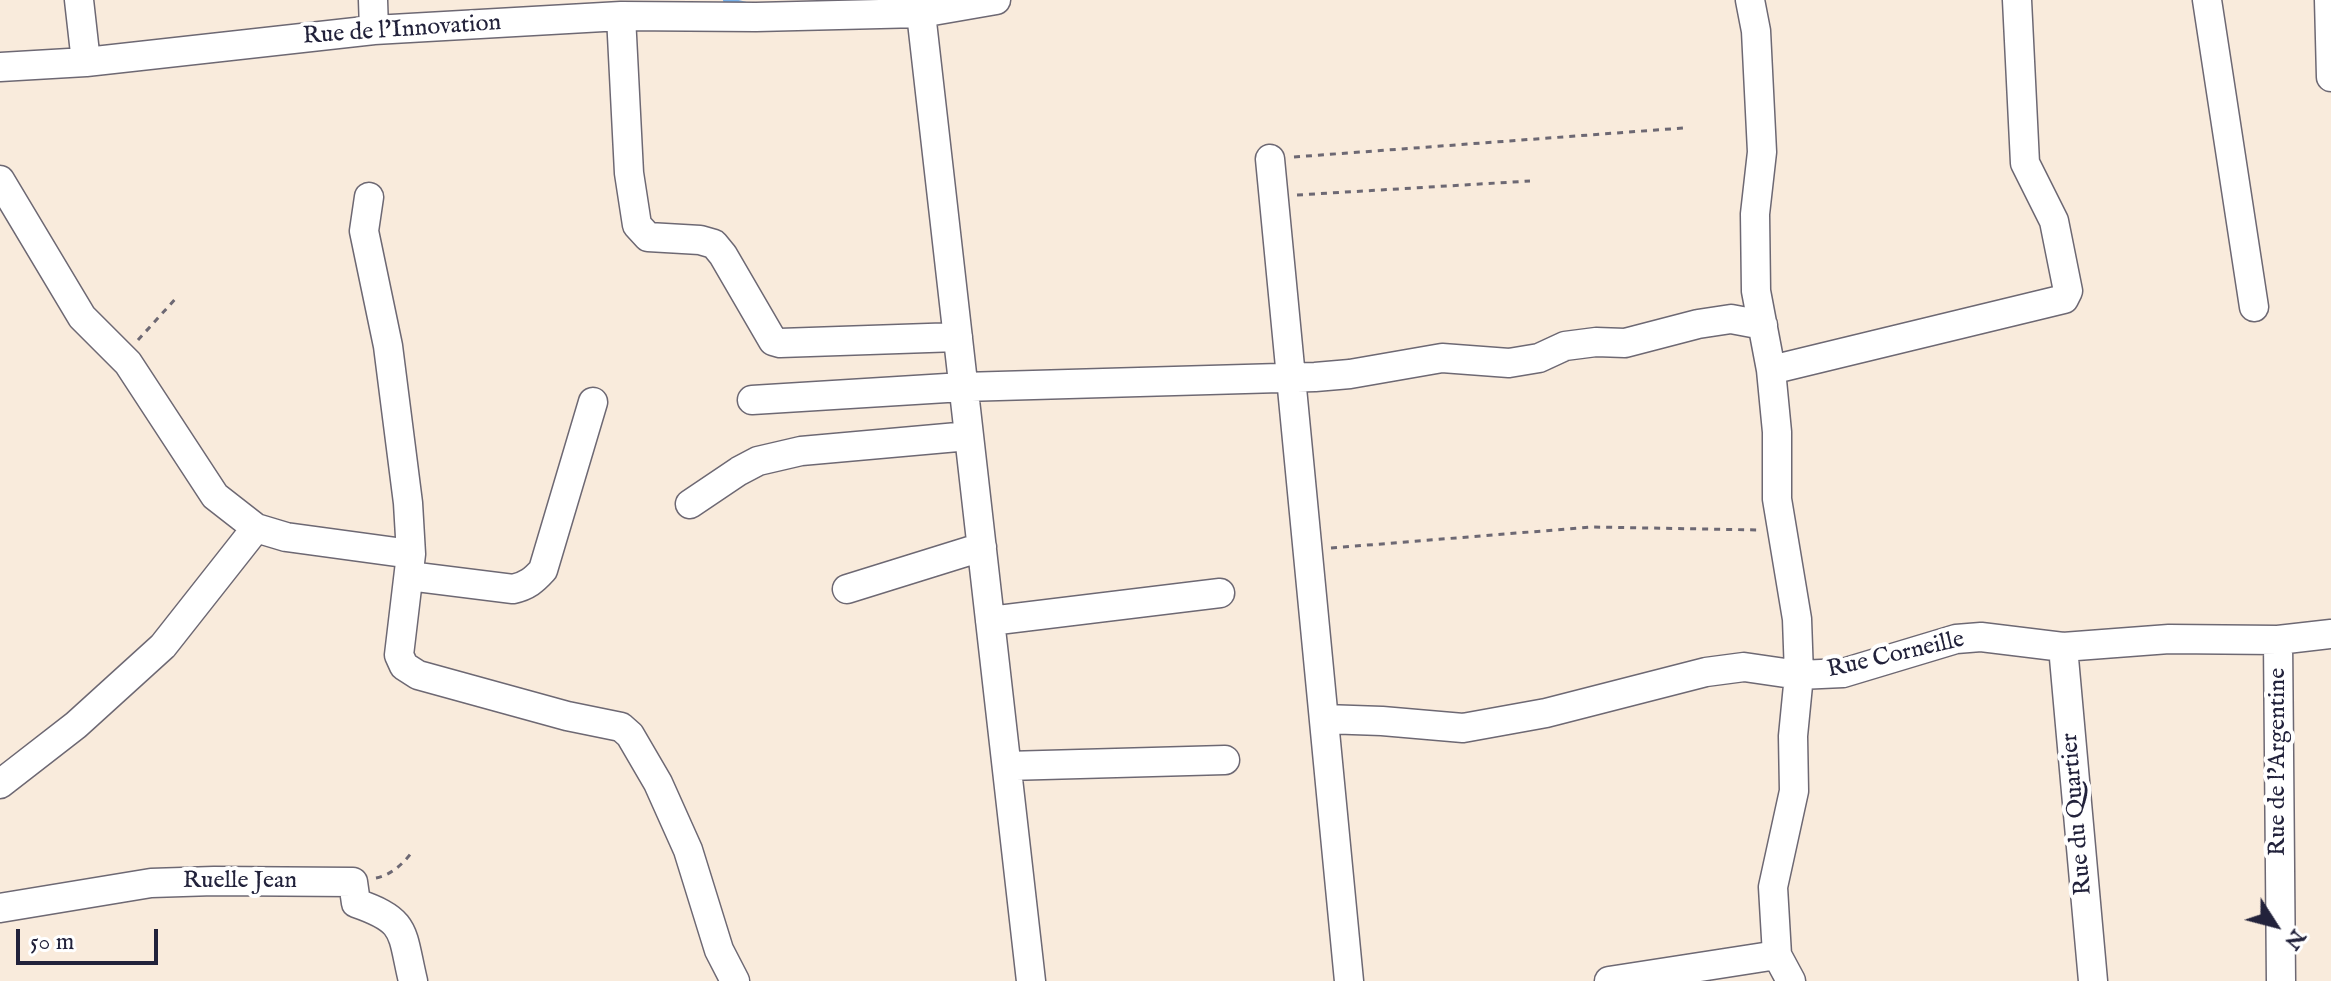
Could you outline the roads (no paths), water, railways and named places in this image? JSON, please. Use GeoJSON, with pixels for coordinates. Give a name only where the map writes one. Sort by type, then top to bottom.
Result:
{"type":"FeatureCollection","features":[{"type":"Feature","properties":{"kind":"street"},"geometry":{"type":"LineString","coordinates":[[79,0],[86,62]]}},
{"type":"Feature","properties":{"kind":"street"},"geometry":{"type":"LineString","coordinates":[[373,0],[374,30]]}},
{"type":"Feature","properties":{"kind":"street","name":"Rue de l'Innovation"},"geometry":{"type":"LineString","coordinates":[[0,67],[86,62],[374,30],[621,16],[921,13],[996,0]]}},
{"type":"Feature","properties":{"kind":"street"},"geometry":{"type":"LineString","coordinates":[[1750,0],[1756,31],[1762,152],[1755,214],[1756,291],[1771,370],[1777,432],[1777,499],[1797,619],[1799,675],[1793,736],[1794,791],[1773,887],[1777,955],[1791,981]]}},
{"type":"Feature","properties":{"kind":"street"},"geometry":{"type":"LineString","coordinates":[[1771,370],[2064,299],[2066,296],[2068,291],[2054,221],[2025,163],[2017,0]]}},
{"type":"Feature","properties":{"kind":"street"},"geometry":{"type":"LineString","coordinates":[[2207,0],[2254,307]]}},
{"type":"Feature","properties":{"kind":"street"},"geometry":{"type":"LineString","coordinates":[[2329,0],[2331,77]]}},
{"type":"Feature","properties":{"kind":"street"},"geometry":{"type":"LineString","coordinates":[[921,13],[1031,981]]}},
{"type":"Feature","properties":{"kind":"street"},"geometry":{"type":"LineString","coordinates":[[621,16],[629,173],[637,225],[648,237],[700,240],[714,244],[773,341],[958,337]]}},
{"type":"Feature","properties":{"kind":"street"},"geometry":{"type":"LineString","coordinates":[[1270,159],[1349,981]]}},
{"type":"Feature","properties":{"kind":"street"},"geometry":{"type":"LineString","coordinates":[[0,180],[82,317],[122,357],[215,496],[256,528],[513,589],[524,587],[543,570],[593,402]]}},
{"type":"Feature","properties":{"kind":"street"},"geometry":{"type":"LineString","coordinates":[[369,197],[364,231],[388,346],[408,503],[410,565],[399,655],[404,666],[418,675],[567,716],[621,727],[630,735],[658,783],[688,850],[719,950],[735,981]]}},
{"type":"Feature","properties":{"kind":"street"},"geometry":{"type":"LineString","coordinates":[[752,400],[963,387],[1350,374],[1442,358],[1509,363],[1539,358],[1565,346],[1596,342],[1625,343],[1698,324],[1731,319],[1763,325]]}},
{"type":"Feature","properties":{"kind":"street"},"geometry":{"type":"LineString","coordinates":[[690,504],[758,461],[786,454],[969,436]]}},
{"type":"Feature","properties":{"kind":"street"},"geometry":{"type":"LineString","coordinates":[[0,784],[76,725],[163,646],[256,528]]}},
{"type":"Feature","properties":{"kind":"street"},"geometry":{"type":"LineString","coordinates":[[847,589],[982,547]]}},
{"type":"Feature","properties":{"kind":"street"},"geometry":{"type":"LineString","coordinates":[[990,621],[1220,593]]}},
{"type":"Feature","properties":{"kind":"street","name":"Rue Corneille"},"geometry":{"type":"LineString","coordinates":[[1324,719],[1463,728],[1546,713],[1706,672],[1744,667],[1799,675],[1843,673],[1956,639],[1981,637],[2063,647],[2169,639],[2278,640],[2331,634]]}},
{"type":"Feature","properties":{"kind":"street","name":"Rue de l'Argentine"},"geometry":{"type":"LineString","coordinates":[[2278,640],[2281,981]]}},
{"type":"Feature","properties":{"kind":"street","name":"Rue du Quartier"},"geometry":{"type":"LineString","coordinates":[[2063,647],[2093,981]]}},
{"type":"Feature","properties":{"kind":"street"},"geometry":{"type":"LineString","coordinates":[[1007,766],[1225,760]]}},
{"type":"Feature","properties":{"kind":"street","name":"Ruelle Jean"},"geometry":{"type":"LineString","coordinates":[[0,908],[151,883],[353,882],[356,903],[386,913],[396,922],[402,933],[413,981]]}},
{"type":"Feature","properties":{"kind":"street"},"geometry":{"type":"LineString","coordinates":[[1609,981],[1777,955]]}},
{"type":"Feature","properties":{"kind":"waterway"},"geometry":{"type":"LineString","coordinates":[[726,0],[746,5]]}}]}
